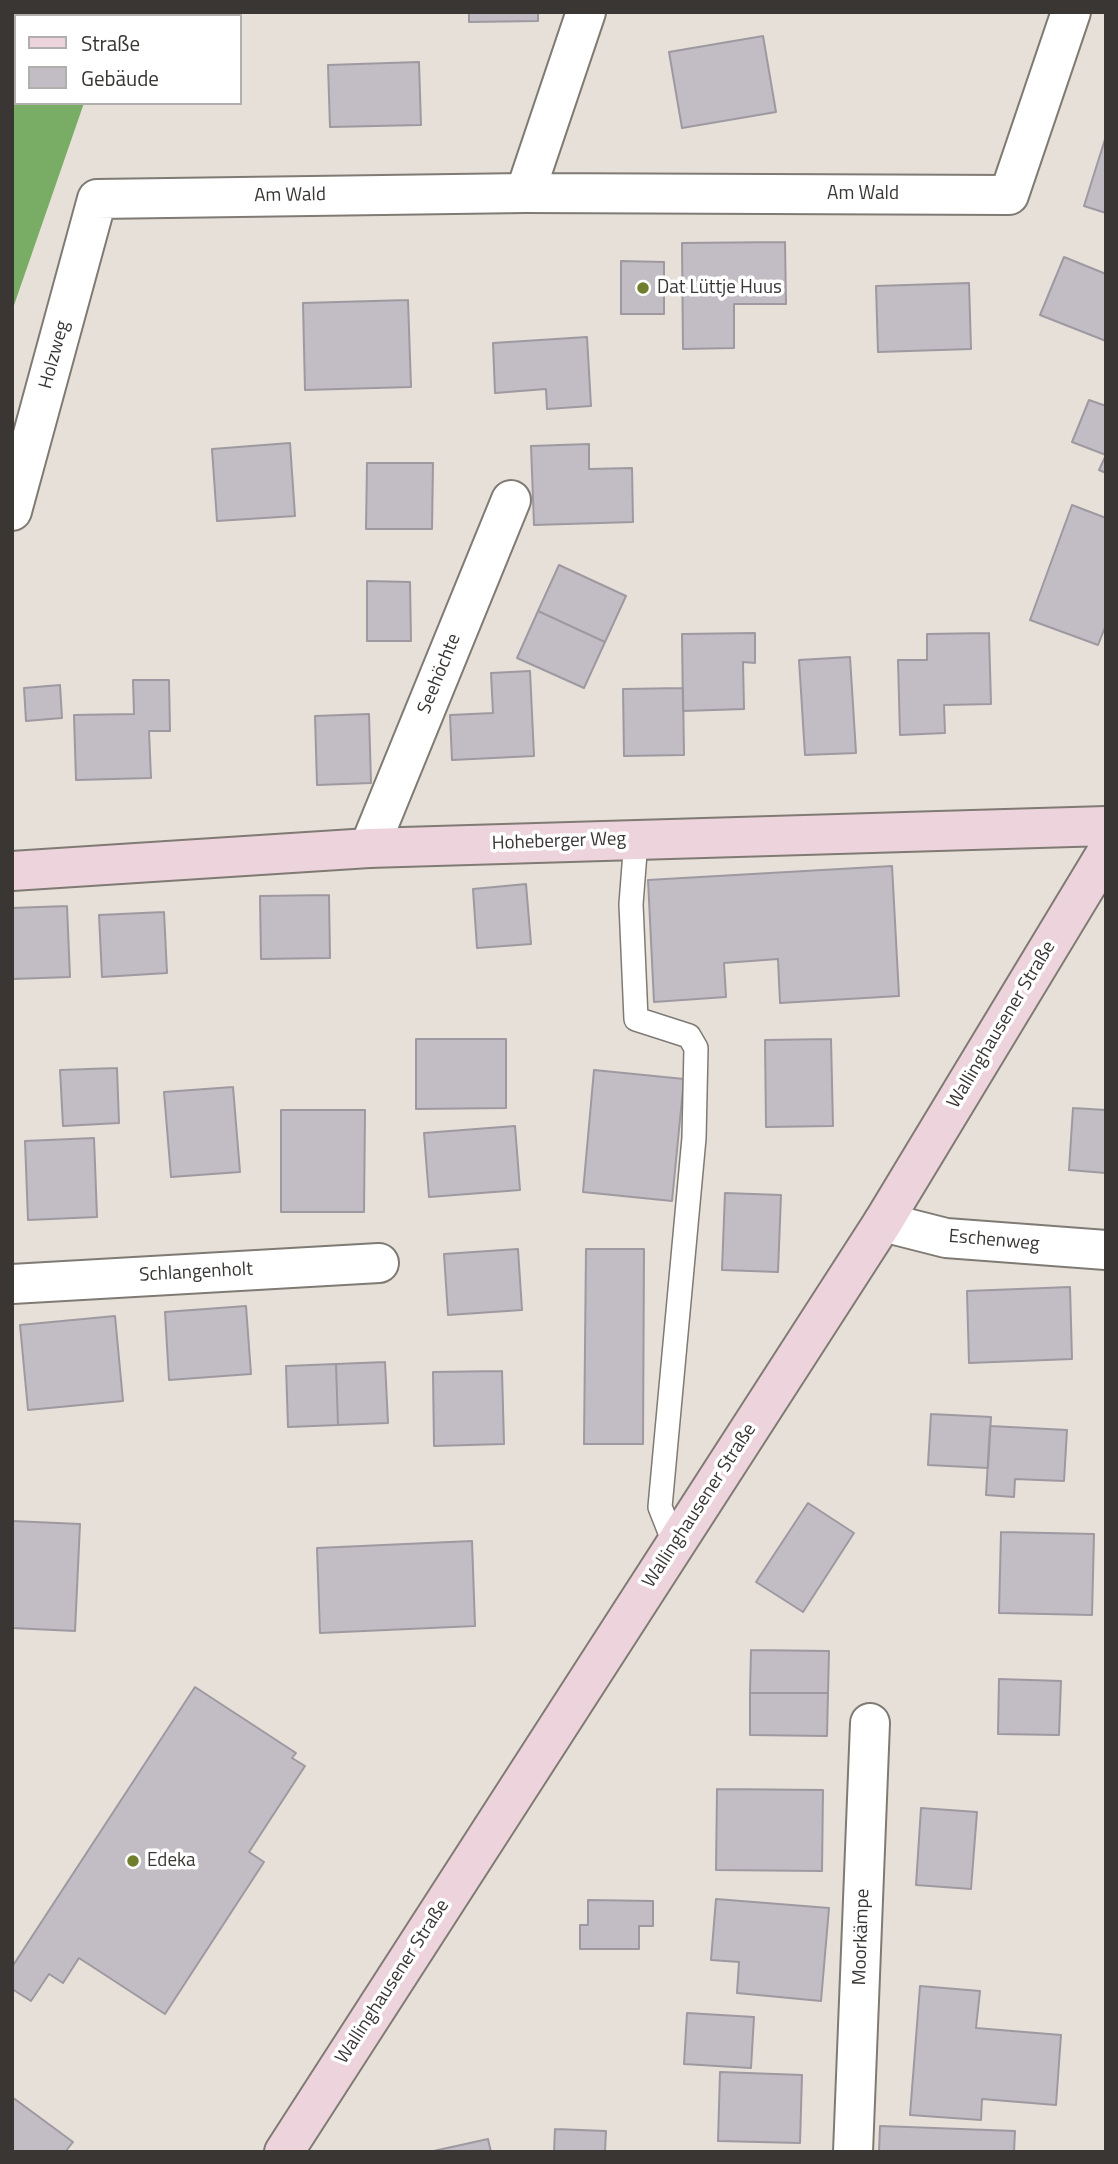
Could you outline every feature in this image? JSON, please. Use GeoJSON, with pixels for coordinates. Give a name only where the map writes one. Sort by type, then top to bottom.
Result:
{"type":"FeatureCollection","features":[{"type":"Feature","properties":{"kind":"street"},"geometry":{"type":"LineString","coordinates":[[525,193],[586,12]]}},
{"type":"Feature","properties":{"kind":"street","name":"Am Wald"},"geometry":{"type":"LineString","coordinates":[[97,199],[525,193],[1009,195],[1071,12]]}},
{"type":"Feature","properties":{"kind":"street","name":"Holzweg"},"geometry":{"type":"LineString","coordinates":[[12,511],[97,199]]}},
{"type":"Feature","properties":{"kind":"street","name":"Seehöchte"},"geometry":{"type":"LineString","coordinates":[[369,848],[511,500]]}},
{"type":"Feature","properties":{"kind":"street","name":"Hoheberger Weg"},"geometry":{"type":"LineString","coordinates":[[12,871],[369,848],[1106,826]]}},
{"type":"Feature","properties":{"kind":"street","name":"Wallinghausener Straße"},"geometry":{"type":"LineString","coordinates":[[284,2152],[883,1222],[1106,853]]}},
{"type":"Feature","properties":{"kind":"street","name":"Eschenweg"},"geometry":{"type":"LineString","coordinates":[[883,1222],[946,1238],[1106,1250]]}},
{"type":"Feature","properties":{"kind":"street","name":"Schlangenholt"},"geometry":{"type":"LineString","coordinates":[[12,1284],[379,1263]]}},
{"type":"Feature","properties":{"kind":"street","name":"Moorkämpe"},"geometry":{"type":"LineString","coordinates":[[853,2152],[870,1723]]}},
{"type":"Feature","properties":{"kind":"lane"},"geometry":{"type":"LineString","coordinates":[[636,840],[631,904],[636,1019],[690,1035],[695,1048],[694,1138],[660,1507],[675,1545]]}},
{"type":"Feature","properties":{"kind":"green space"},"geometry":{"type":"Polygon","coordinates":[[[12,12],[116,12],[14,14],[14,105],[83,105],[12,311],[12,12]]]}},
{"type":"Feature","properties":{"kind":"building"},"geometry":{"type":"Polygon","coordinates":[[[469,12],[538,12],[538,21],[469,22],[469,12]]]}},
{"type":"Feature","properties":{"kind":"building"},"geometry":{"type":"Polygon","coordinates":[[[763,36],[776,112],[682,128],[669,52],[763,36]]]}},
{"type":"Feature","properties":{"kind":"building"},"geometry":{"type":"Polygon","coordinates":[[[419,62],[421,125],[330,127],[328,65],[419,62]]]}},
{"type":"Feature","properties":{"kind":"building"},"geometry":{"type":"Polygon","coordinates":[[[1106,136],[1106,213],[1084,206],[1106,136]]]}},
{"type":"Feature","properties":{"kind":"building"},"geometry":{"type":"Polygon","coordinates":[[[785,242],[786,304],[734,304],[734,348],[683,349],[682,243],[785,242]]]}},
{"type":"Feature","properties":{"kind":"building"},"geometry":{"type":"Polygon","coordinates":[[[1064,257],[1106,274],[1106,341],[1040,315],[1064,257]]]}},
{"type":"Feature","properties":{"kind":"building","name":"Dat Lüttje Huus"},"geometry":{"type":"Polygon","coordinates":[[[621,261],[664,262],[664,314],[621,314],[621,261]]]}},
{"type":"Feature","properties":{"kind":"building"},"geometry":{"type":"Polygon","coordinates":[[[969,283],[971,349],[878,352],[876,286],[969,283]]]}},
{"type":"Feature","properties":{"kind":"building"},"geometry":{"type":"Polygon","coordinates":[[[408,300],[411,387],[305,390],[303,303],[408,300]]]}},
{"type":"Feature","properties":{"kind":"building"},"geometry":{"type":"Polygon","coordinates":[[[587,337],[591,406],[547,409],[546,389],[495,393],[493,343],[587,337]]]}},
{"type":"Feature","properties":{"kind":"building"},"geometry":{"type":"Polygon","coordinates":[[[1089,400],[1106,406],[1106,455],[1072,442],[1089,400]]]}},
{"type":"Feature","properties":{"kind":"building"},"geometry":{"type":"Polygon","coordinates":[[[290,443],[295,516],[217,521],[212,449],[290,443]]]}},
{"type":"Feature","properties":{"kind":"building"},"geometry":{"type":"Polygon","coordinates":[[[589,444],[589,469],[632,468],[633,522],[534,525],[531,446],[589,444]]]}},
{"type":"Feature","properties":{"kind":"building"},"geometry":{"type":"Polygon","coordinates":[[[1106,455],[1106,473],[1099,470],[1106,455]]]}},
{"type":"Feature","properties":{"kind":"building"},"geometry":{"type":"Polygon","coordinates":[[[367,463],[433,463],[432,529],[366,529],[367,463]]]}},
{"type":"Feature","properties":{"kind":"building"},"geometry":{"type":"Polygon","coordinates":[[[1072,505],[1106,518],[1106,625],[1098,645],[1030,620],[1072,505]]]}},
{"type":"Feature","properties":{"kind":"building"},"geometry":{"type":"Polygon","coordinates":[[[559,565],[626,596],[605,642],[538,611],[559,565]]]}},
{"type":"Feature","properties":{"kind":"building"},"geometry":{"type":"Polygon","coordinates":[[[367,581],[410,582],[411,641],[367,641],[367,581]]]}},
{"type":"Feature","properties":{"kind":"building"},"geometry":{"type":"Polygon","coordinates":[[[538,611],[605,642],[584,688],[517,658],[538,611]]]}},
{"type":"Feature","properties":{"kind":"building"},"geometry":{"type":"Polygon","coordinates":[[[755,633],[755,663],[743,662],[744,709],[683,711],[682,634],[755,633]]]}},
{"type":"Feature","properties":{"kind":"building"},"geometry":{"type":"Polygon","coordinates":[[[989,633],[991,704],[944,705],[945,733],[900,735],[898,660],[927,660],[927,634],[989,633]]]}},
{"type":"Feature","properties":{"kind":"building"},"geometry":{"type":"Polygon","coordinates":[[[850,657],[856,753],[805,755],[799,660],[850,657]]]}},
{"type":"Feature","properties":{"kind":"building"},"geometry":{"type":"Polygon","coordinates":[[[530,671],[534,756],[452,760],[450,715],[493,713],[491,673],[530,671]]]}},
{"type":"Feature","properties":{"kind":"building"},"geometry":{"type":"Polygon","coordinates":[[[133,680],[169,680],[170,731],[149,731],[151,778],[76,780],[74,715],[134,714],[133,680]]]}},
{"type":"Feature","properties":{"kind":"building"},"geometry":{"type":"Polygon","coordinates":[[[60,685],[62,718],[26,721],[24,688],[60,685]]]}},
{"type":"Feature","properties":{"kind":"building"},"geometry":{"type":"Polygon","coordinates":[[[683,688],[684,755],[624,756],[623,689],[683,688]]]}},
{"type":"Feature","properties":{"kind":"building"},"geometry":{"type":"Polygon","coordinates":[[[369,714],[371,783],[317,785],[315,716],[369,714]]]}},
{"type":"Feature","properties":{"kind":"building"},"geometry":{"type":"Polygon","coordinates":[[[892,866],[899,996],[780,1003],[778,959],[724,963],[726,997],[654,1002],[648,880],[892,866]]]}},
{"type":"Feature","properties":{"kind":"building"},"geometry":{"type":"Polygon","coordinates":[[[526,884],[531,944],[477,948],[473,889],[526,884]]]}},
{"type":"Feature","properties":{"kind":"building"},"geometry":{"type":"Polygon","coordinates":[[[329,895],[330,958],[261,959],[260,896],[329,895]]]}},
{"type":"Feature","properties":{"kind":"building"},"geometry":{"type":"Polygon","coordinates":[[[67,906],[70,977],[12,979],[12,908],[67,906]]]}},
{"type":"Feature","properties":{"kind":"building"},"geometry":{"type":"Polygon","coordinates":[[[164,912],[167,973],[102,977],[99,915],[164,912]]]}},
{"type":"Feature","properties":{"kind":"building"},"geometry":{"type":"Polygon","coordinates":[[[416,1039],[506,1039],[506,1108],[416,1109],[416,1039]]]}},
{"type":"Feature","properties":{"kind":"building"},"geometry":{"type":"Polygon","coordinates":[[[831,1039],[833,1126],[766,1127],[765,1040],[831,1039]]]}},
{"type":"Feature","properties":{"kind":"building"},"geometry":{"type":"Polygon","coordinates":[[[117,1068],[119,1123],[63,1126],[60,1070],[117,1068]]]}},
{"type":"Feature","properties":{"kind":"building"},"geometry":{"type":"Polygon","coordinates":[[[594,1070],[684,1079],[672,1201],[583,1192],[594,1070]]]}},
{"type":"Feature","properties":{"kind":"building"},"geometry":{"type":"Polygon","coordinates":[[[233,1087],[240,1172],[171,1177],[164,1092],[233,1087]]]}},
{"type":"Feature","properties":{"kind":"building"},"geometry":{"type":"Polygon","coordinates":[[[1073,1108],[1106,1110],[1106,1173],[1069,1170],[1073,1108]]]}},
{"type":"Feature","properties":{"kind":"building"},"geometry":{"type":"Polygon","coordinates":[[[281,1110],[365,1110],[364,1212],[281,1212],[281,1110]]]}},
{"type":"Feature","properties":{"kind":"building"},"geometry":{"type":"Polygon","coordinates":[[[515,1126],[520,1190],[429,1197],[424,1133],[515,1126]]]}},
{"type":"Feature","properties":{"kind":"building"},"geometry":{"type":"Polygon","coordinates":[[[94,1138],[97,1217],[28,1220],[25,1141],[94,1138]]]}},
{"type":"Feature","properties":{"kind":"building"},"geometry":{"type":"Polygon","coordinates":[[[725,1193],[781,1195],[778,1272],[722,1270],[725,1193]]]}},
{"type":"Feature","properties":{"kind":"building"},"geometry":{"type":"Polygon","coordinates":[[[518,1249],[522,1310],[448,1315],[444,1254],[518,1249]]]}},
{"type":"Feature","properties":{"kind":"building"},"geometry":{"type":"Polygon","coordinates":[[[586,1249],[644,1249],[643,1444],[584,1444],[586,1249]]]}},
{"type":"Feature","properties":{"kind":"building"},"geometry":{"type":"Polygon","coordinates":[[[1070,1287],[1072,1359],[969,1363],[967,1291],[1070,1287]]]}},
{"type":"Feature","properties":{"kind":"building"},"geometry":{"type":"Polygon","coordinates":[[[246,1306],[251,1374],[169,1380],[165,1312],[246,1306]]]}},
{"type":"Feature","properties":{"kind":"building"},"geometry":{"type":"Polygon","coordinates":[[[115,1316],[123,1401],[28,1410],[20,1325],[115,1316]]]}},
{"type":"Feature","properties":{"kind":"building"},"geometry":{"type":"Polygon","coordinates":[[[385,1362],[388,1423],[338,1425],[336,1364],[385,1362]]]}},
{"type":"Feature","properties":{"kind":"building"},"geometry":{"type":"Polygon","coordinates":[[[336,1364],[338,1425],[288,1427],[286,1366],[336,1364]]]}},
{"type":"Feature","properties":{"kind":"building"},"geometry":{"type":"Polygon","coordinates":[[[502,1371],[504,1444],[434,1446],[433,1372],[502,1371]]]}},
{"type":"Feature","properties":{"kind":"building"},"geometry":{"type":"Polygon","coordinates":[[[931,1414],[991,1417],[988,1468],[928,1465],[931,1414]]]}},
{"type":"Feature","properties":{"kind":"building"},"geometry":{"type":"Polygon","coordinates":[[[990,1426],[1067,1430],[1064,1481],[1015,1479],[1014,1497],[986,1495],[990,1426]]]}},
{"type":"Feature","properties":{"kind":"building"},"geometry":{"type":"Polygon","coordinates":[[[808,1503],[854,1533],[803,1612],[756,1582],[808,1503]]]}},
{"type":"Feature","properties":{"kind":"building"},"geometry":{"type":"Polygon","coordinates":[[[12,1521],[80,1524],[75,1631],[12,1628],[12,1521]]]}},
{"type":"Feature","properties":{"kind":"building"},"geometry":{"type":"Polygon","coordinates":[[[1001,1532],[1094,1534],[1092,1615],[999,1613],[1001,1532]]]}},
{"type":"Feature","properties":{"kind":"building"},"geometry":{"type":"Polygon","coordinates":[[[472,1541],[475,1626],[320,1633],[317,1548],[472,1541]]]}},
{"type":"Feature","properties":{"kind":"building"},"geometry":{"type":"Polygon","coordinates":[[[751,1650],[829,1651],[828,1693],[750,1693],[751,1650]]]}},
{"type":"Feature","properties":{"kind":"building"},"geometry":{"type":"Polygon","coordinates":[[[999,1679],[1061,1681],[1059,1735],[998,1734],[999,1679]]]}},
{"type":"Feature","properties":{"kind":"building"},"geometry":{"type":"Polygon","coordinates":[[[195,1687],[296,1753],[292,1758],[305,1766],[249,1852],[264,1862],[165,2014],[79,1958],[63,1983],[49,1974],[31,2001],[12,1989],[12,1967],[195,1687]]]}},
{"type":"Feature","properties":{"kind":"building"},"geometry":{"type":"Polygon","coordinates":[[[750,1693],[828,1693],[827,1736],[750,1735],[750,1693]]]}},
{"type":"Feature","properties":{"kind":"building"},"geometry":{"type":"Polygon","coordinates":[[[717,1789],[823,1790],[822,1871],[716,1870],[717,1789]]]}},
{"type":"Feature","properties":{"kind":"building"},"geometry":{"type":"Polygon","coordinates":[[[921,1808],[977,1812],[971,1889],[916,1885],[921,1808]]]}},
{"type":"Feature","properties":{"kind":"building"},"geometry":{"type":"Polygon","coordinates":[[[716,1899],[829,1908],[821,2001],[737,1993],[739,1962],[711,1960],[716,1899]]]}},
{"type":"Feature","properties":{"kind":"building"},"geometry":{"type":"Polygon","coordinates":[[[588,1900],[653,1901],[653,1926],[639,1926],[639,1949],[580,1949],[580,1925],[588,1925],[588,1900]]]}},
{"type":"Feature","properties":{"kind":"building"},"geometry":{"type":"Polygon","coordinates":[[[920,1986],[980,1991],[976,2028],[1061,2035],[1056,2105],[982,2099],[981,2120],[910,2115],[920,1986]]]}},
{"type":"Feature","properties":{"kind":"building"},"geometry":{"type":"Polygon","coordinates":[[[687,2013],[754,2017],[751,2068],[684,2064],[687,2013]]]}},
{"type":"Feature","properties":{"kind":"building"},"geometry":{"type":"Polygon","coordinates":[[[720,2072],[802,2075],[800,2143],[718,2141],[720,2072]]]}},
{"type":"Feature","properties":{"kind":"building"},"geometry":{"type":"Polygon","coordinates":[[[12,2097],[73,2142],[65,2152],[12,2152],[12,2097]]]}},
{"type":"Feature","properties":{"kind":"building"},"geometry":{"type":"Polygon","coordinates":[[[880,2126],[1015,2131],[1014,2152],[879,2152],[880,2126]]]}},
{"type":"Feature","properties":{"kind":"building"},"geometry":{"type":"Polygon","coordinates":[[[555,2129],[606,2131],[605,2152],[554,2152],[555,2129]]]}},
{"type":"Feature","properties":{"kind":"building"},"geometry":{"type":"Polygon","coordinates":[[[488,2139],[491,2152],[429,2152],[488,2139]]]}},
{"type":"Feature","properties":{"kind":"place","name":"Dat Lüttje Huus"},"geometry":{"type":"Point","coordinates":[643,288]}},
{"type":"Feature","properties":{"kind":"place","name":"Edeka"},"geometry":{"type":"Point","coordinates":[133,1861]}}]}
